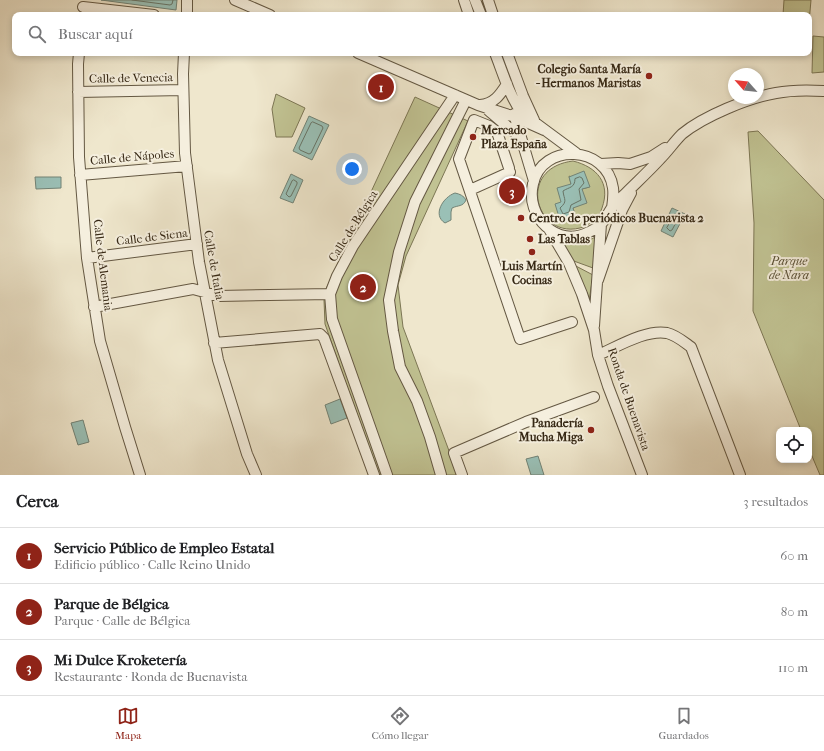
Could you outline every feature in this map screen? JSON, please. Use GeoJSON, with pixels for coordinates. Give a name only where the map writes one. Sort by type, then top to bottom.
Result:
{"type":"FeatureCollection","features":[{"type":"Feature","properties":{"kind":"street"},"geometry":{"type":"LineString","coordinates":[[187,0],[187,12]]}},
{"type":"Feature","properties":{"kind":"street"},"geometry":{"type":"LineString","coordinates":[[235,0],[263,12]]}},
{"type":"Feature","properties":{"kind":"street"},"geometry":{"type":"LineString","coordinates":[[464,0],[468,12]]}},
{"type":"Feature","properties":{"kind":"street"},"geometry":{"type":"LineString","coordinates":[[475,0],[480,12]]}},
{"type":"Feature","properties":{"kind":"street"},"geometry":{"type":"LineString","coordinates":[[488,0],[492,12]]}},
{"type":"Feature","properties":{"kind":"street"},"geometry":{"type":"LineString","coordinates":[[83,7],[127,12]]}},
{"type":"Feature","properties":{"kind":"street","name":"Calle de Alemania"},"geometry":{"type":"LineString","coordinates":[[79,56],[78,92],[80,175],[87,258],[94,307],[100,341],[140,475]]}},
{"type":"Feature","properties":{"kind":"street","name":"Calle de Italia"},"geometry":{"type":"LineString","coordinates":[[184,56],[183,90],[185,153],[197,244],[214,342],[220,367],[247,454],[256,475]]}},
{"type":"Feature","properties":{"kind":"street"},"geometry":{"type":"LineString","coordinates":[[365,56],[466,100],[515,117],[544,130]]}},
{"type":"Feature","properties":{"kind":"street"},"geometry":{"type":"LineString","coordinates":[[496,56],[507,84],[522,113],[535,121],[544,130],[576,153]]}},
{"type":"Feature","properties":{"kind":"street"},"geometry":{"type":"LineString","coordinates":[[508,56],[522,96],[535,121]]}},
{"type":"Feature","properties":{"kind":"street"},"geometry":{"type":"LineString","coordinates":[[482,106],[493,102],[507,84]]}},
{"type":"Feature","properties":{"kind":"street"},"geometry":{"type":"LineString","coordinates":[[507,84],[520,137],[534,181]]}},
{"type":"Feature","properties":{"kind":"street","name":"Calle de Venecia"},"geometry":{"type":"LineString","coordinates":[[78,92],[183,90]]}},
{"type":"Feature","properties":{"kind":"street","name":"Ronda de Buenavista"},"geometry":{"type":"LineString","coordinates":[[671,145],[661,158],[612,208],[606,220],[590,232],[576,236],[566,236],[549,229],[536,215],[531,196],[537,172],[545,163],[558,156],[576,153],[584,155],[601,164],[630,164],[651,157],[671,145],[692,127],[745,102],[780,92],[824,91]]}},
{"type":"Feature","properties":{"kind":"street","name":"Calle de Bélgica"},"geometry":{"type":"LineString","coordinates":[[387,475],[332,319],[330,294],[337,276],[353,246],[455,95]]}},
{"type":"Feature","properties":{"kind":"street"},"geometry":{"type":"LineString","coordinates":[[441,475],[430,437],[417,402],[400,367],[389,300],[399,252],[415,202],[466,100]]}},
{"type":"Feature","properties":{"kind":"street"},"geometry":{"type":"LineString","coordinates":[[482,106],[520,137]]}},
{"type":"Feature","properties":{"kind":"street"},"geometry":{"type":"LineString","coordinates":[[470,190],[510,170],[502,135],[489,126],[474,120],[460,159],[470,190],[520,339],[572,322]]}},
{"type":"Feature","properties":{"kind":"street"},"geometry":{"type":"LineString","coordinates":[[601,164],[607,172],[613,186],[614,195],[612,208]]}},
{"type":"Feature","properties":{"kind":"street","name":"Calle de Nápoles"},"geometry":{"type":"LineString","coordinates":[[80,175],[187,166]]}},
{"type":"Feature","properties":{"kind":"street","name":"Ronda de Buenavista"},"geometry":{"type":"LineString","coordinates":[[598,280],[622,210],[640,178]]}},
{"type":"Feature","properties":{"kind":"street","name":"Ronda de Buenavista"},"geometry":{"type":"LineString","coordinates":[[594,330],[601,224]]}},
{"type":"Feature","properties":{"kind":"street","name":"Ronda de Buenavista"},"geometry":{"type":"LineString","coordinates":[[549,229],[568,263],[582,294],[594,330],[598,355],[608,386],[642,475]]}},
{"type":"Feature","properties":{"kind":"street","name":"Calle de Siena"},"geometry":{"type":"LineString","coordinates":[[87,258],[197,244]]}},
{"type":"Feature","properties":{"kind":"street"},"geometry":{"type":"LineString","coordinates":[[94,307],[194,289],[219,296],[330,294]]}},
{"type":"Feature","properties":{"kind":"street"},"geometry":{"type":"LineString","coordinates":[[598,355],[655,332],[668,333],[681,339],[691,347],[740,475]]}},
{"type":"Feature","properties":{"kind":"street"},"geometry":{"type":"LineString","coordinates":[[214,342],[320,334],[324,338],[374,475]]}},
{"type":"Feature","properties":{"kind":"street"},"geometry":{"type":"LineString","coordinates":[[462,475],[454,453],[526,422],[594,398]]}},
{"type":"Feature","properties":{"kind":"green space"},"geometry":{"type":"Polygon","coordinates":[[[784,0],[811,0],[810,12],[783,12],[784,0]]]}},
{"type":"Feature","properties":{"kind":"green space"},"geometry":{"type":"Polygon","coordinates":[[[813,36],[824,37],[824,72],[812,73],[813,36]]]}},
{"type":"Feature","properties":{"kind":"green space"},"geometry":{"type":"Polygon","coordinates":[[[276,94],[305,108],[292,137],[276,137],[272,109],[276,94]]]}},
{"type":"Feature","properties":{"kind":"green space"},"geometry":{"type":"Polygon","coordinates":[[[415,97],[468,121],[406,256],[398,285],[403,327],[458,475],[378,475],[325,324],[324,300],[326,289],[415,97]]]}},
{"type":"Feature","properties":{"kind":"green space","name":"Parque de Nara"},"geometry":{"type":"Polygon","coordinates":[[[758,131],[824,200],[824,475],[820,475],[812,456],[812,427],[800,427],[753,311],[754,223],[748,132],[758,131]]]}},
{"type":"Feature","properties":{"kind":"green space"},"geometry":{"type":"Polygon","coordinates":[[[573,161],[589,167],[600,177],[605,191],[604,199],[601,212],[594,221],[580,228],[564,229],[552,223],[543,213],[538,201],[538,188],[544,176],[555,166],[573,161]],[[569,176],[571,184],[562,202],[575,215],[573,208],[582,189],[589,187],[569,176]]]}},
{"type":"Feature","properties":{"kind":"green space"},"geometry":{"type":"Polygon","coordinates":[[[597,236],[593,268],[571,260],[562,243],[580,242],[597,236]]]}},
{"type":"Feature","properties":{"kind":"green space"},"geometry":{"type":"Polygon","coordinates":[[[574,265],[593,275],[589,301],[574,265]]]}},
{"type":"Feature","properties":{"kind":"water"},"geometry":{"type":"Polygon","coordinates":[[[101,0],[177,0],[176,10],[101,0]]]}},
{"type":"Feature","properties":{"kind":"water"},"geometry":{"type":"Polygon","coordinates":[[[309,116],[329,125],[312,160],[293,151],[309,116]]]}},
{"type":"Feature","properties":{"kind":"water"},"geometry":{"type":"Polygon","coordinates":[[[584,171],[590,187],[582,189],[587,203],[573,208],[575,215],[560,220],[555,204],[561,202],[557,188],[571,184],[569,177],[584,171]]]}},
{"type":"Feature","properties":{"kind":"water"},"geometry":{"type":"Polygon","coordinates":[[[291,174],[303,180],[293,203],[280,198],[291,174]]]}},
{"type":"Feature","properties":{"kind":"water"},"geometry":{"type":"Polygon","coordinates":[[[35,177],[61,177],[61,188],[36,189],[35,177]]]}},
{"type":"Feature","properties":{"kind":"water"},"geometry":{"type":"Polygon","coordinates":[[[455,193],[462,195],[466,200],[462,205],[452,208],[451,220],[445,223],[439,216],[439,211],[443,202],[455,193]]]}},
{"type":"Feature","properties":{"kind":"water"},"geometry":{"type":"Polygon","coordinates":[[[672,208],[685,214],[673,237],[661,231],[672,208]]]}},
{"type":"Feature","properties":{"kind":"water"},"geometry":{"type":"Polygon","coordinates":[[[340,399],[347,418],[331,424],[325,405],[340,399]]]}},
{"type":"Feature","properties":{"kind":"water"},"geometry":{"type":"Polygon","coordinates":[[[83,420],[89,442],[78,445],[71,423],[83,420]]]}},
{"type":"Feature","properties":{"kind":"water"},"geometry":{"type":"Polygon","coordinates":[[[538,456],[544,475],[531,475],[526,459],[538,456]]]}},
{"type":"Feature","properties":{"kind":"place","name":"Colegio Santa María - Hermanos Maristas"},"geometry":{"type":"Point","coordinates":[649,76]}},
{"type":"Feature","properties":{"kind":"place","name":"Servicio Público de Empleo Estatal"},"geometry":{"type":"Point","coordinates":[381,87]}},
{"type":"Feature","properties":{"kind":"place","name":"Mercado Plaza España"},"geometry":{"type":"Point","coordinates":[473,137]}},
{"type":"Feature","properties":{"kind":"place","name":"Mi Dulce Kroketería"},"geometry":{"type":"Point","coordinates":[512,191]}},
{"type":"Feature","properties":{"kind":"place","name":"Centro de periódicos Buenavista 2"},"geometry":{"type":"Point","coordinates":[521,218]}},
{"type":"Feature","properties":{"kind":"place","name":"Las Tablas"},"geometry":{"type":"Point","coordinates":[530,239]}},
{"type":"Feature","properties":{"kind":"place","name":"Luis Martín Cocinas"},"geometry":{"type":"Point","coordinates":[532,252]}},
{"type":"Feature","properties":{"kind":"place","name":"Parque de Bélgica"},"geometry":{"type":"Point","coordinates":[363,287]}},
{"type":"Feature","properties":{"kind":"place","name":"Panadería Mucha Miga"},"geometry":{"type":"Point","coordinates":[591,430]}}]}
